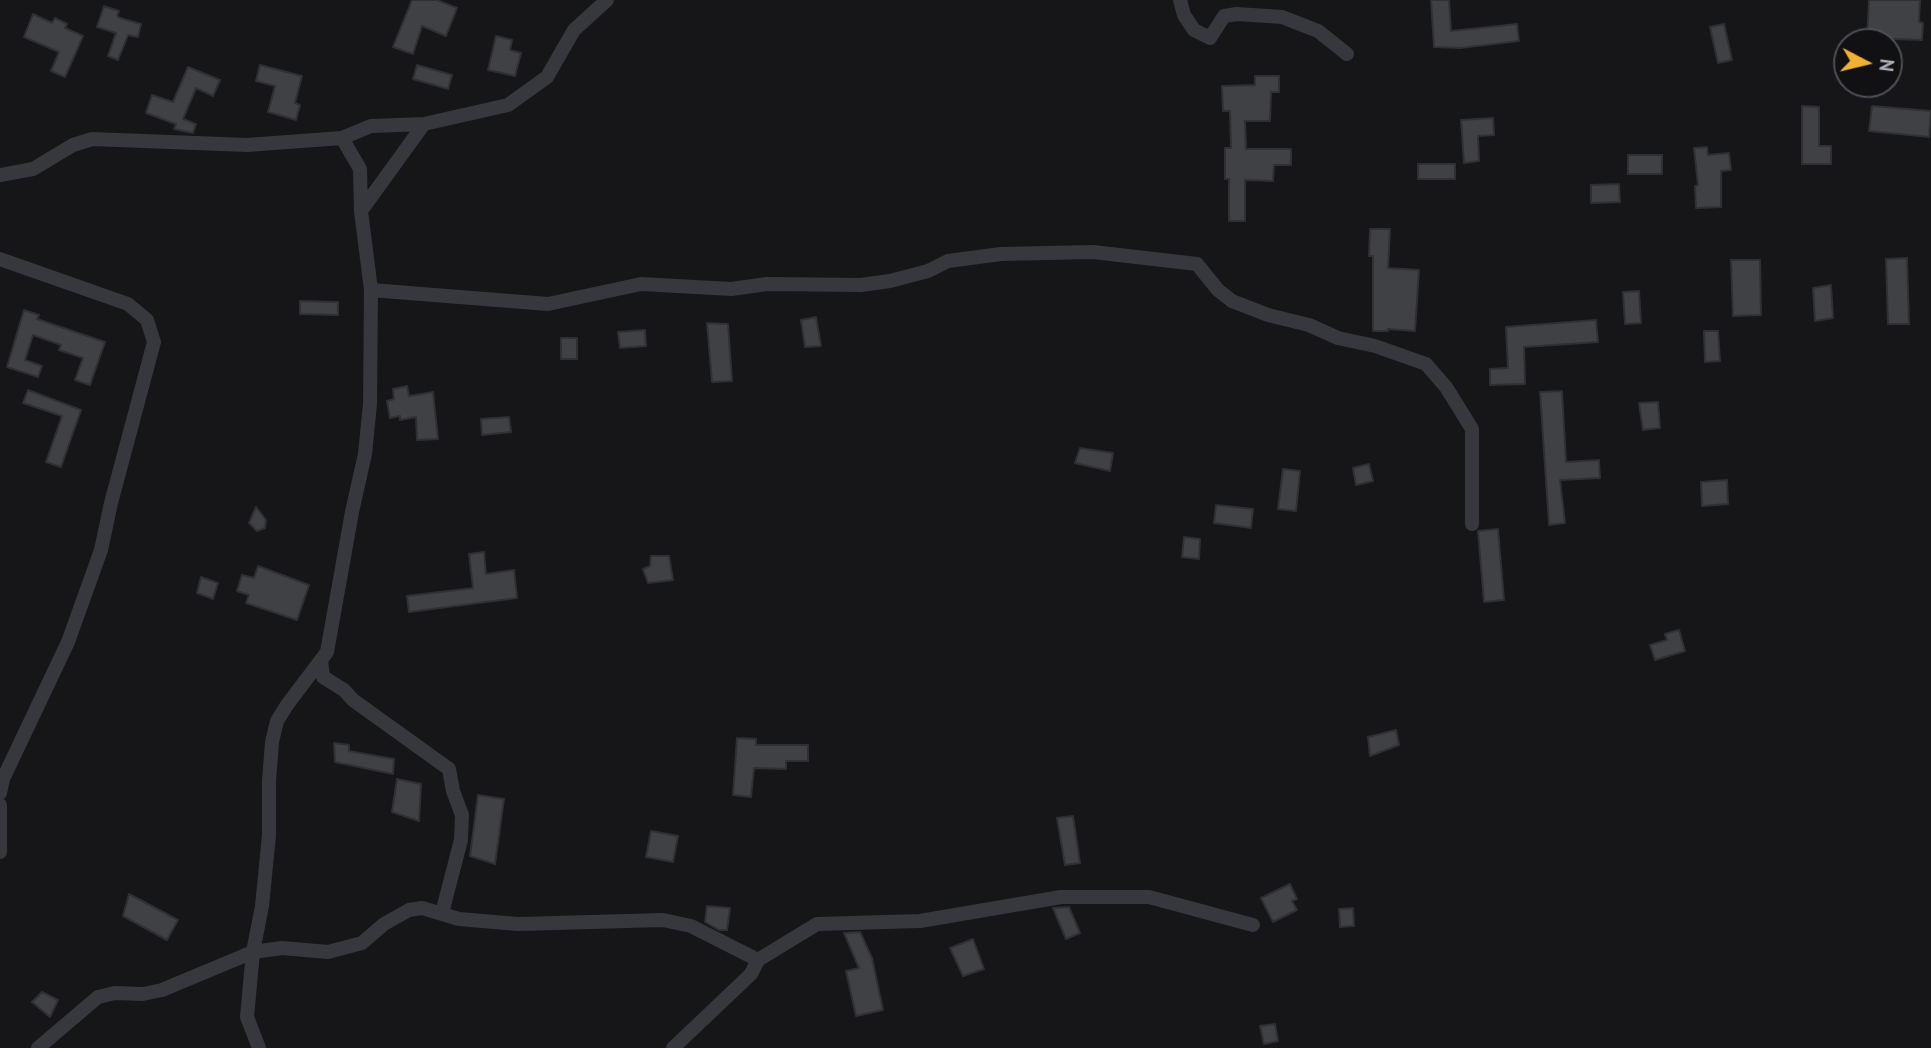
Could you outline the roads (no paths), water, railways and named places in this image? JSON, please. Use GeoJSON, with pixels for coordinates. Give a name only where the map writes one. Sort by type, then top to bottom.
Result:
{"type":"FeatureCollection","features":[{"type":"Feature","properties":{"kind":"street"},"geometry":{"type":"LineString","coordinates":[[0,175],[33,169],[74,145],[92,139],[247,145],[342,138],[371,126],[424,124],[508,105],[547,77],[574,30],[607,0]]}},
{"type":"Feature","properties":{"kind":"street"},"geometry":{"type":"LineString","coordinates":[[1180,0],[1184,15],[1194,30],[1210,38],[1224,16],[1237,14],[1282,17],[1318,31],[1347,54]]}},
{"type":"Feature","properties":{"kind":"street"},"geometry":{"type":"LineString","coordinates":[[361,211],[424,124]]}},
{"type":"Feature","properties":{"kind":"street"},"geometry":{"type":"LineString","coordinates":[[259,1048],[247,1017],[269,835],[272,742],[277,722],[287,705],[327,652],[365,454],[370,404],[371,290],[361,211],[360,169],[342,138]]}},
{"type":"Feature","properties":{"kind":"street"},"geometry":{"type":"LineString","coordinates":[[371,290],[548,304],[641,284],[731,289],[767,284],[861,285],[928,271],[948,261],[1001,254],[1093,252],[1197,264],[1218,290],[1232,301],[1268,315],[1309,325],[1338,338],[1375,346],[1426,364],[1446,387],[1472,429],[1472,524]]}},
{"type":"Feature","properties":{"kind":"street"},"geometry":{"type":"LineString","coordinates":[[0,259],[128,304],[147,320],[154,342],[101,550],[68,642],[3,779],[0,793]]}},
{"type":"Feature","properties":{"kind":"street"},"geometry":{"type":"LineString","coordinates":[[321,660],[323,677],[449,769],[453,791],[462,815],[461,840],[442,913]]}},
{"type":"Feature","properties":{"kind":"street"},"geometry":{"type":"LineString","coordinates":[[0,804],[0,852]]}},
{"type":"Feature","properties":{"kind":"street"},"geometry":{"type":"LineString","coordinates":[[673,1048],[751,974],[758,960],[817,924],[920,921],[1061,897],[1149,897],[1253,925]]}},
{"type":"Feature","properties":{"kind":"street"},"geometry":{"type":"LineString","coordinates":[[38,1048],[99,997],[115,993],[143,994],[162,990],[253,953],[282,948],[328,951],[362,943],[384,924],[409,910],[422,908],[459,919],[518,924],[663,920],[691,926],[758,960]]}}]}
